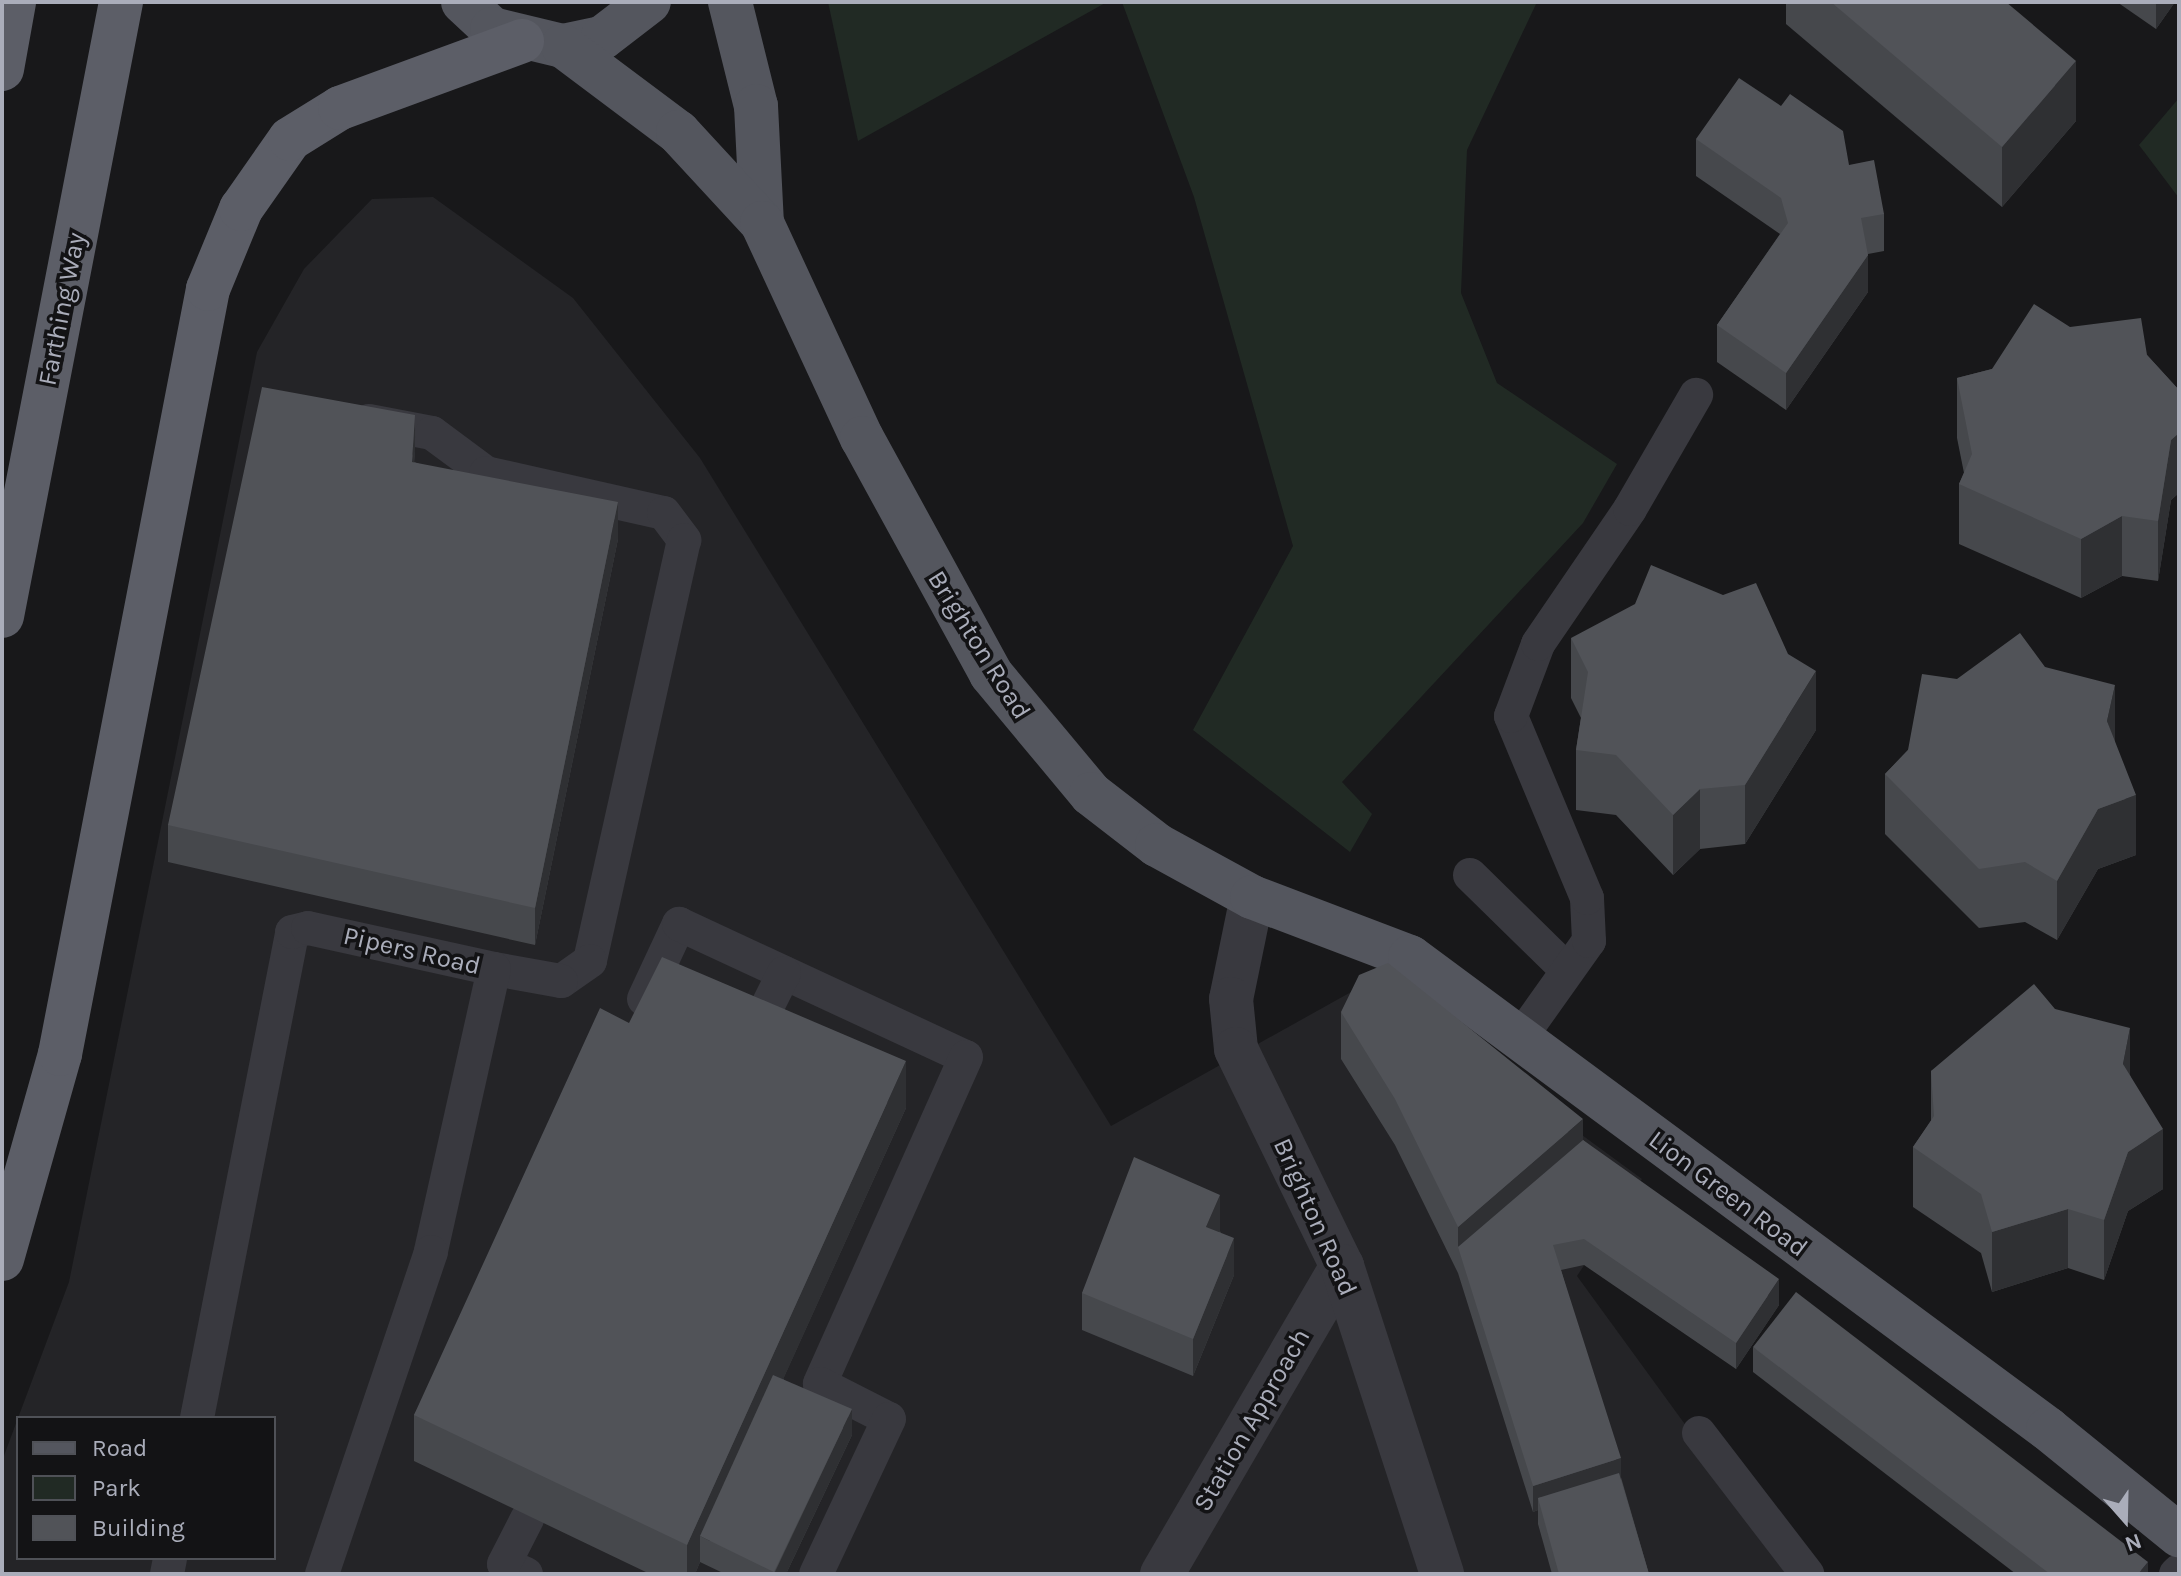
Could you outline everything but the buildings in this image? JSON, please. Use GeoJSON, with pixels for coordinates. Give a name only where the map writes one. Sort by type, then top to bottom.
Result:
{"type":"FeatureCollection","features":[{"type":"Feature","properties":{"kind":"highway"},"geometry":{"type":"LineString","coordinates":[[2,69],[14,2]]}},
{"type":"Feature","properties":{"kind":"highway","name":"Farthing Way"},"geometry":{"type":"LineString","coordinates":[[2,616],[121,2]]}},
{"type":"Feature","properties":{"kind":"highway"},"geometry":{"type":"LineString","coordinates":[[2,1259],[60,1054],[208,289],[241,209],[290,139],[340,108],[543,44]]}},
{"type":"Feature","properties":{"kind":"main road","name":"Brighton Road"},"geometry":{"type":"LineString","coordinates":[[463,2],[492,29],[543,44],[678,132],[762,223],[862,438],[1000,686],[1091,794],[1157,845],[1252,897]]}},
{"type":"Feature","properties":{"kind":"main road","name":"Brighton Road"},"geometry":{"type":"LineString","coordinates":[[730,2],[756,106],[762,223]]}},
{"type":"Feature","properties":{"kind":"main road"},"geometry":{"type":"LineString","coordinates":[[543,44],[602,38],[649,7]]}},
{"type":"Feature","properties":{"kind":"main road","name":"Lion Green Road"},"geometry":{"type":"LineString","coordinates":[[1252,897],[1410,957],[2179,1535]]}},
{"type":"Feature","properties":{"kind":"street","name":"Brighton Road"},"geometry":{"type":"LineString","coordinates":[[1252,897],[1228,1021],[1342,1266],[1442,1574]]}},
{"type":"Feature","properties":{"kind":"street","name":"Station Approach"},"geometry":{"type":"LineString","coordinates":[[1162,1574],[1342,1266]]}},
{"type":"Feature","properties":{"kind":"lane"},"geometry":{"type":"LineString","coordinates":[[1520,1038],[1565,968],[1589,941],[1587,898],[1511,716],[1538,644],[1696,395]]}},
{"type":"Feature","properties":{"kind":"lane"},"geometry":{"type":"LineString","coordinates":[[341,417],[432,433],[486,473],[664,513],[684,540],[590,961],[561,981],[494,969]]}},
{"type":"Feature","properties":{"kind":"lane"},"geometry":{"type":"LineString","coordinates":[[1470,875],[1565,968]]}},
{"type":"Feature","properties":{"kind":"lane"},"geometry":{"type":"LineString","coordinates":[[628,1034],[679,924],[966,1057],[820,1384],[889,1419],[816,1574]]}},
{"type":"Feature","properties":{"kind":"lane","name":"Pipers Road"},"geometry":{"type":"LineString","coordinates":[[197,1416],[292,932],[308,928],[494,969],[431,1252],[322,1574]]}},
{"type":"Feature","properties":{"kind":"lane"},"geometry":{"type":"LineString","coordinates":[[750,1041],[784,973]]}},
{"type":"Feature","properties":{"kind":"lane"},"geometry":{"type":"LineString","coordinates":[[1699,1433],[1807,1574]]}},
{"type":"Feature","properties":{"kind":"lane"},"geometry":{"type":"LineString","coordinates":[[526,1574],[504,1564],[527,1519]]}},
{"type":"Feature","properties":{"kind":"shaded area"},"geometry":{"type":"Polygon","coordinates":[[[433,197],[573,298],[700,458],[1111,1126],[1360,987],[1384,990],[1642,1179],[1577,1276],[1794,1574],[2,1574],[2,1461],[16,1423],[16,1560],[276,1560],[276,1416],[19,1416],[69,1282],[257,352],[304,269],[372,199],[433,197]]]}},
{"type":"Feature","properties":{"kind":"green space"},"geometry":{"type":"Polygon","coordinates":[[[828,2],[1107,2],[858,141],[828,2]]]}},
{"type":"Feature","properties":{"kind":"green space"},"geometry":{"type":"Polygon","coordinates":[[[1122,2],[1537,2],[1467,150],[1461,293],[1497,383],[1617,464],[1583,523],[1342,782],[1372,814],[1350,852],[1193,730],[1293,546],[1194,197],[1122,2]]]}},
{"type":"Feature","properties":{"kind":"green space"},"geometry":{"type":"Polygon","coordinates":[[[2179,98],[2179,198],[2139,145],[2179,98]]]}}]}
